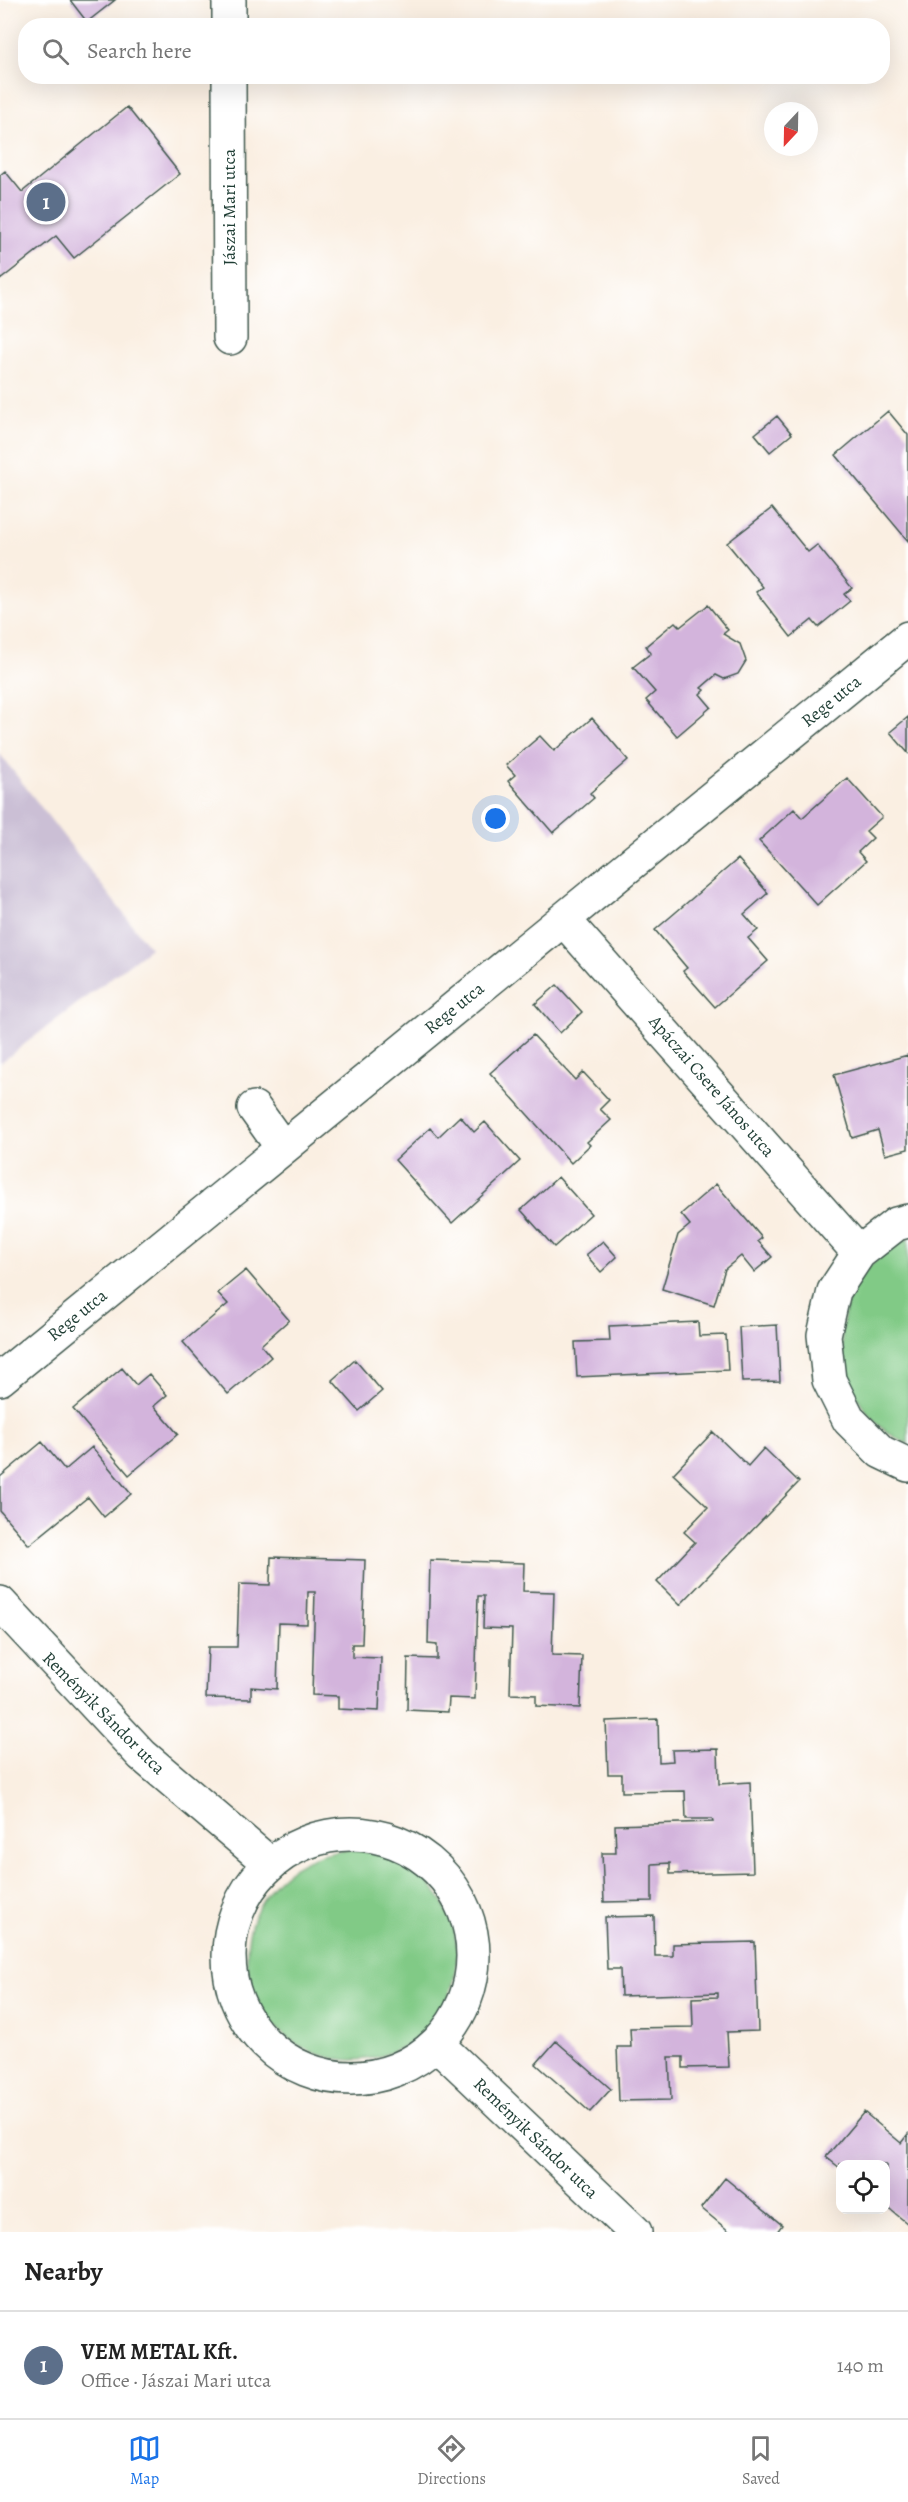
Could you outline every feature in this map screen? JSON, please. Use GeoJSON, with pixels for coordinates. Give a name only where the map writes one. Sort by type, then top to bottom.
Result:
{"type":"FeatureCollection","features":[{"type":"Feature","properties":{"kind":"street"},"geometry":{"type":"LineString","coordinates":[[229,0],[229,18]]}},
{"type":"Feature","properties":{"kind":"street","name":"Jászai Mari utca"},"geometry":{"type":"LineString","coordinates":[[229,84],[230,338]]}},
{"type":"Feature","properties":{"kind":"street","name":"Rege utca"},"geometry":{"type":"LineString","coordinates":[[0,1379],[908,638]]}},
{"type":"Feature","properties":{"kind":"street","name":"Apáczai Csere János utca"},"geometry":{"type":"LineString","coordinates":[[564,920],[859,1253]]}},
{"type":"Feature","properties":{"kind":"street"},"geometry":{"type":"LineString","coordinates":[[254,1108],[282,1147]]}},
{"type":"Feature","properties":{"kind":"street"},"geometry":{"type":"LineString","coordinates":[[908,1221],[896,1224],[859,1253],[834,1292],[824,1335],[829,1380],[849,1420],[881,1452],[908,1465]]}},
{"type":"Feature","properties":{"kind":"street","name":"Reményik Sándor utca"},"geometry":{"type":"LineString","coordinates":[[0,1603],[142,1755],[269,1863]]}},
{"type":"Feature","properties":{"kind":"street"},"geometry":{"type":"LineString","coordinates":[[346,1833],[388,1839],[426,1858],[454,1889],[471,1928],[473,1970],[462,2010],[437,2044],[401,2068],[359,2078],[325,2075],[277,2054],[247,2022],[231,1982],[229,1939],[242,1898],[269,1863],[305,1841],[346,1833]]}},
{"type":"Feature","properties":{"kind":"street","name":"Reményik Sándor utca"},"geometry":{"type":"LineString","coordinates":[[437,2044],[634,2232]]}},
{"type":"Feature","properties":{"kind":"shaded area"},"geometry":{"type":"Polygon","coordinates":[[[0,754],[150,948],[0,1063],[0,754]]]}},
{"type":"Feature","properties":{"kind":"green space"},"geometry":{"type":"Polygon","coordinates":[[[908,1238],[908,1444],[887,1432],[870,1415],[856,1395],[847,1372],[843,1349],[843,1324],[848,1301],[859,1279],[881,1255],[908,1238]]]}},
{"type":"Feature","properties":{"kind":"green space"},"geometry":{"type":"Polygon","coordinates":[[[352,1850],[372,1852],[392,1858],[410,1868],[426,1881],[439,1897],[449,1915],[455,1935],[457,1955],[455,1975],[449,1995],[439,2013],[426,2029],[410,2042],[392,2052],[372,2058],[352,2060],[332,2058],[312,2052],[294,2042],[278,2029],[265,2013],[255,1995],[249,1975],[247,1955],[249,1935],[255,1915],[265,1897],[278,1881],[294,1868],[312,1858],[332,1852],[352,1850]]]}},
{"type":"Feature","properties":{"kind":"building"},"geometry":{"type":"Polygon","coordinates":[[[70,0],[115,0],[92,18],[84,18],[70,0]]]}},
{"type":"Feature","properties":{"kind":"building"},"geometry":{"type":"Polygon","coordinates":[[[127,107],[180,174],[74,258],[56,236],[0,280],[0,175],[5,171],[22,192],[127,107]]]}},
{"type":"Feature","properties":{"kind":"building"},"geometry":{"type":"Polygon","coordinates":[[[888,411],[908,435],[908,541],[836,455],[888,411]]]}},
{"type":"Feature","properties":{"kind":"building"},"geometry":{"type":"Polygon","coordinates":[[[777,416],[792,434],[770,452],[755,434],[777,416]]]}},
{"type":"Feature","properties":{"kind":"building"},"geometry":{"type":"Polygon","coordinates":[[[772,508],[808,552],[817,545],[852,588],[844,594],[850,601],[818,627],[812,620],[791,637],[756,592],[763,587],[727,543],[772,508]]]}},
{"type":"Feature","properties":{"kind":"building"},"geometry":{"type":"Polygon","coordinates":[[[708,605],[728,630],[723,634],[740,644],[746,661],[738,674],[724,679],[716,675],[701,688],[704,690],[700,694],[711,707],[677,736],[646,700],[655,692],[633,667],[651,653],[646,646],[675,622],[680,627],[708,605]]]}},
{"type":"Feature","properties":{"kind":"building"},"geometry":{"type":"Polygon","coordinates":[[[908,717],[908,753],[890,732],[908,717]]]}},
{"type":"Feature","properties":{"kind":"building"},"geometry":{"type":"Polygon","coordinates":[[[592,718],[628,760],[590,793],[594,798],[553,833],[508,781],[515,775],[506,765],[540,736],[554,751],[592,718]]]}},
{"type":"Feature","properties":{"kind":"building"},"geometry":{"type":"Polygon","coordinates":[[[847,778],[882,817],[866,831],[873,838],[858,852],[866,861],[817,905],[759,841],[794,809],[802,818],[847,778]]]}},
{"type":"Feature","properties":{"kind":"building"},"geometry":{"type":"Polygon","coordinates":[[[738,859],[768,893],[744,914],[758,930],[748,938],[768,961],[715,1007],[683,971],[687,968],[655,930],[738,859]]]}},
{"type":"Feature","properties":{"kind":"building"},"geometry":{"type":"Polygon","coordinates":[[[557,985],[582,1012],[560,1033],[535,1004],[557,985]]]}},
{"type":"Feature","properties":{"kind":"building"},"geometry":{"type":"Polygon","coordinates":[[[533,1035],[575,1080],[583,1072],[609,1100],[600,1109],[611,1120],[587,1142],[590,1145],[571,1163],[490,1073],[533,1035]]]}},
{"type":"Feature","properties":{"kind":"building"},"geometry":{"type":"Polygon","coordinates":[[[908,1055],[908,1149],[885,1155],[878,1130],[852,1138],[834,1075],[908,1055]]]}},
{"type":"Feature","properties":{"kind":"building"},"geometry":{"type":"Polygon","coordinates":[[[460,1116],[474,1132],[485,1122],[520,1161],[452,1223],[395,1160],[430,1128],[438,1137],[460,1116]]]}},
{"type":"Feature","properties":{"kind":"building"},"geometry":{"type":"Polygon","coordinates":[[[558,1177],[591,1214],[554,1247],[521,1210],[558,1177]]]}},
{"type":"Feature","properties":{"kind":"building"},"geometry":{"type":"Polygon","coordinates":[[[716,1184],[762,1238],[758,1241],[772,1257],[754,1272],[741,1256],[725,1269],[714,1305],[662,1289],[678,1235],[690,1225],[681,1214],[716,1184]]]}},
{"type":"Feature","properties":{"kind":"building"},"geometry":{"type":"Polygon","coordinates":[[[603,1241],[617,1257],[601,1272],[586,1255],[603,1241]]]}},
{"type":"Feature","properties":{"kind":"building"},"geometry":{"type":"Polygon","coordinates":[[[246,1270],[289,1320],[261,1345],[271,1357],[228,1394],[183,1342],[228,1304],[218,1293],[246,1270]]]}},
{"type":"Feature","properties":{"kind":"building"},"geometry":{"type":"Polygon","coordinates":[[[698,1322],[699,1336],[726,1335],[728,1370],[577,1377],[575,1342],[610,1341],[609,1326],[698,1322]]]}},
{"type":"Feature","properties":{"kind":"building"},"geometry":{"type":"Polygon","coordinates":[[[777,1325],[780,1381],[742,1382],[739,1327],[777,1325]]]}},
{"type":"Feature","properties":{"kind":"building"},"geometry":{"type":"Polygon","coordinates":[[[355,1360],[382,1391],[359,1411],[332,1380],[355,1360]]]}},
{"type":"Feature","properties":{"kind":"building"},"geometry":{"type":"Polygon","coordinates":[[[122,1368],[136,1385],[149,1374],[167,1395],[154,1406],[178,1434],[129,1475],[73,1409],[122,1368]]]}},
{"type":"Feature","properties":{"kind":"building"},"geometry":{"type":"Polygon","coordinates":[[[713,1432],[748,1466],[764,1448],[799,1482],[680,1605],[657,1582],[695,1542],[684,1532],[708,1507],[673,1474],[713,1432]]]}},
{"type":"Feature","properties":{"kind":"building"},"geometry":{"type":"Polygon","coordinates":[[[42,1442],[65,1470],[92,1447],[131,1494],[104,1517],[88,1497],[29,1545],[0,1511],[0,1477],[42,1442]]]}},
{"type":"Feature","properties":{"kind":"building"},"geometry":{"type":"Polygon","coordinates":[[[271,1557],[365,1560],[362,1644],[352,1644],[352,1657],[381,1658],[379,1711],[338,1709],[338,1696],[312,1695],[315,1592],[308,1592],[307,1624],[279,1623],[277,1689],[251,1687],[251,1699],[206,1698],[208,1647],[237,1647],[239,1584],[270,1585],[271,1557]]]}},
{"type":"Feature","properties":{"kind":"building"},"geometry":{"type":"Polygon","coordinates":[[[430,1560],[524,1563],[523,1591],[554,1592],[552,1655],[582,1656],[580,1708],[536,1706],[536,1695],[510,1694],[512,1629],[483,1628],[484,1596],[478,1596],[475,1699],[449,1698],[448,1712],[407,1710],[408,1658],[437,1659],[437,1645],[428,1644],[430,1560]]]}},
{"type":"Feature","properties":{"kind":"building"},"geometry":{"type":"Polygon","coordinates":[[[658,1719],[659,1762],[673,1761],[672,1750],[718,1749],[719,1784],[750,1782],[753,1872],[670,1874],[670,1863],[652,1864],[652,1901],[604,1902],[602,1853],[616,1853],[615,1825],[713,1822],[712,1819],[686,1819],[685,1791],[622,1792],[622,1774],[608,1774],[606,1721],[658,1719]]]}},
{"type":"Feature","properties":{"kind":"building"},"geometry":{"type":"Polygon","coordinates":[[[654,1916],[655,1956],[673,1956],[673,1944],[755,1942],[758,2031],[727,2032],[729,2067],[683,2068],[683,2057],[669,2057],[671,2100],[619,2101],[617,2047],[631,2047],[630,2028],[693,2027],[692,1998],[718,1997],[718,1993],[621,1996],[620,1969],[607,1969],[605,1917],[654,1916]]]}},
{"type":"Feature","properties":{"kind":"building"},"geometry":{"type":"Polygon","coordinates":[[[556,2041],[611,2089],[590,2112],[536,2064],[556,2041]]]}},
{"type":"Feature","properties":{"kind":"building"},"geometry":{"type":"Polygon","coordinates":[[[864,2112],[901,2143],[908,2134],[908,2224],[890,2209],[890,2160],[836,2160],[836,2165],[826,2157],[864,2112]]]}},
{"type":"Feature","properties":{"kind":"building"},"geometry":{"type":"Polygon","coordinates":[[[725,2178],[782,2225],[777,2232],[730,2232],[701,2208],[725,2178]]]}},
{"type":"Feature","properties":{"kind":"place","name":"VEM METAL Kft."},"geometry":{"type":"Point","coordinates":[46,202]}}]}
